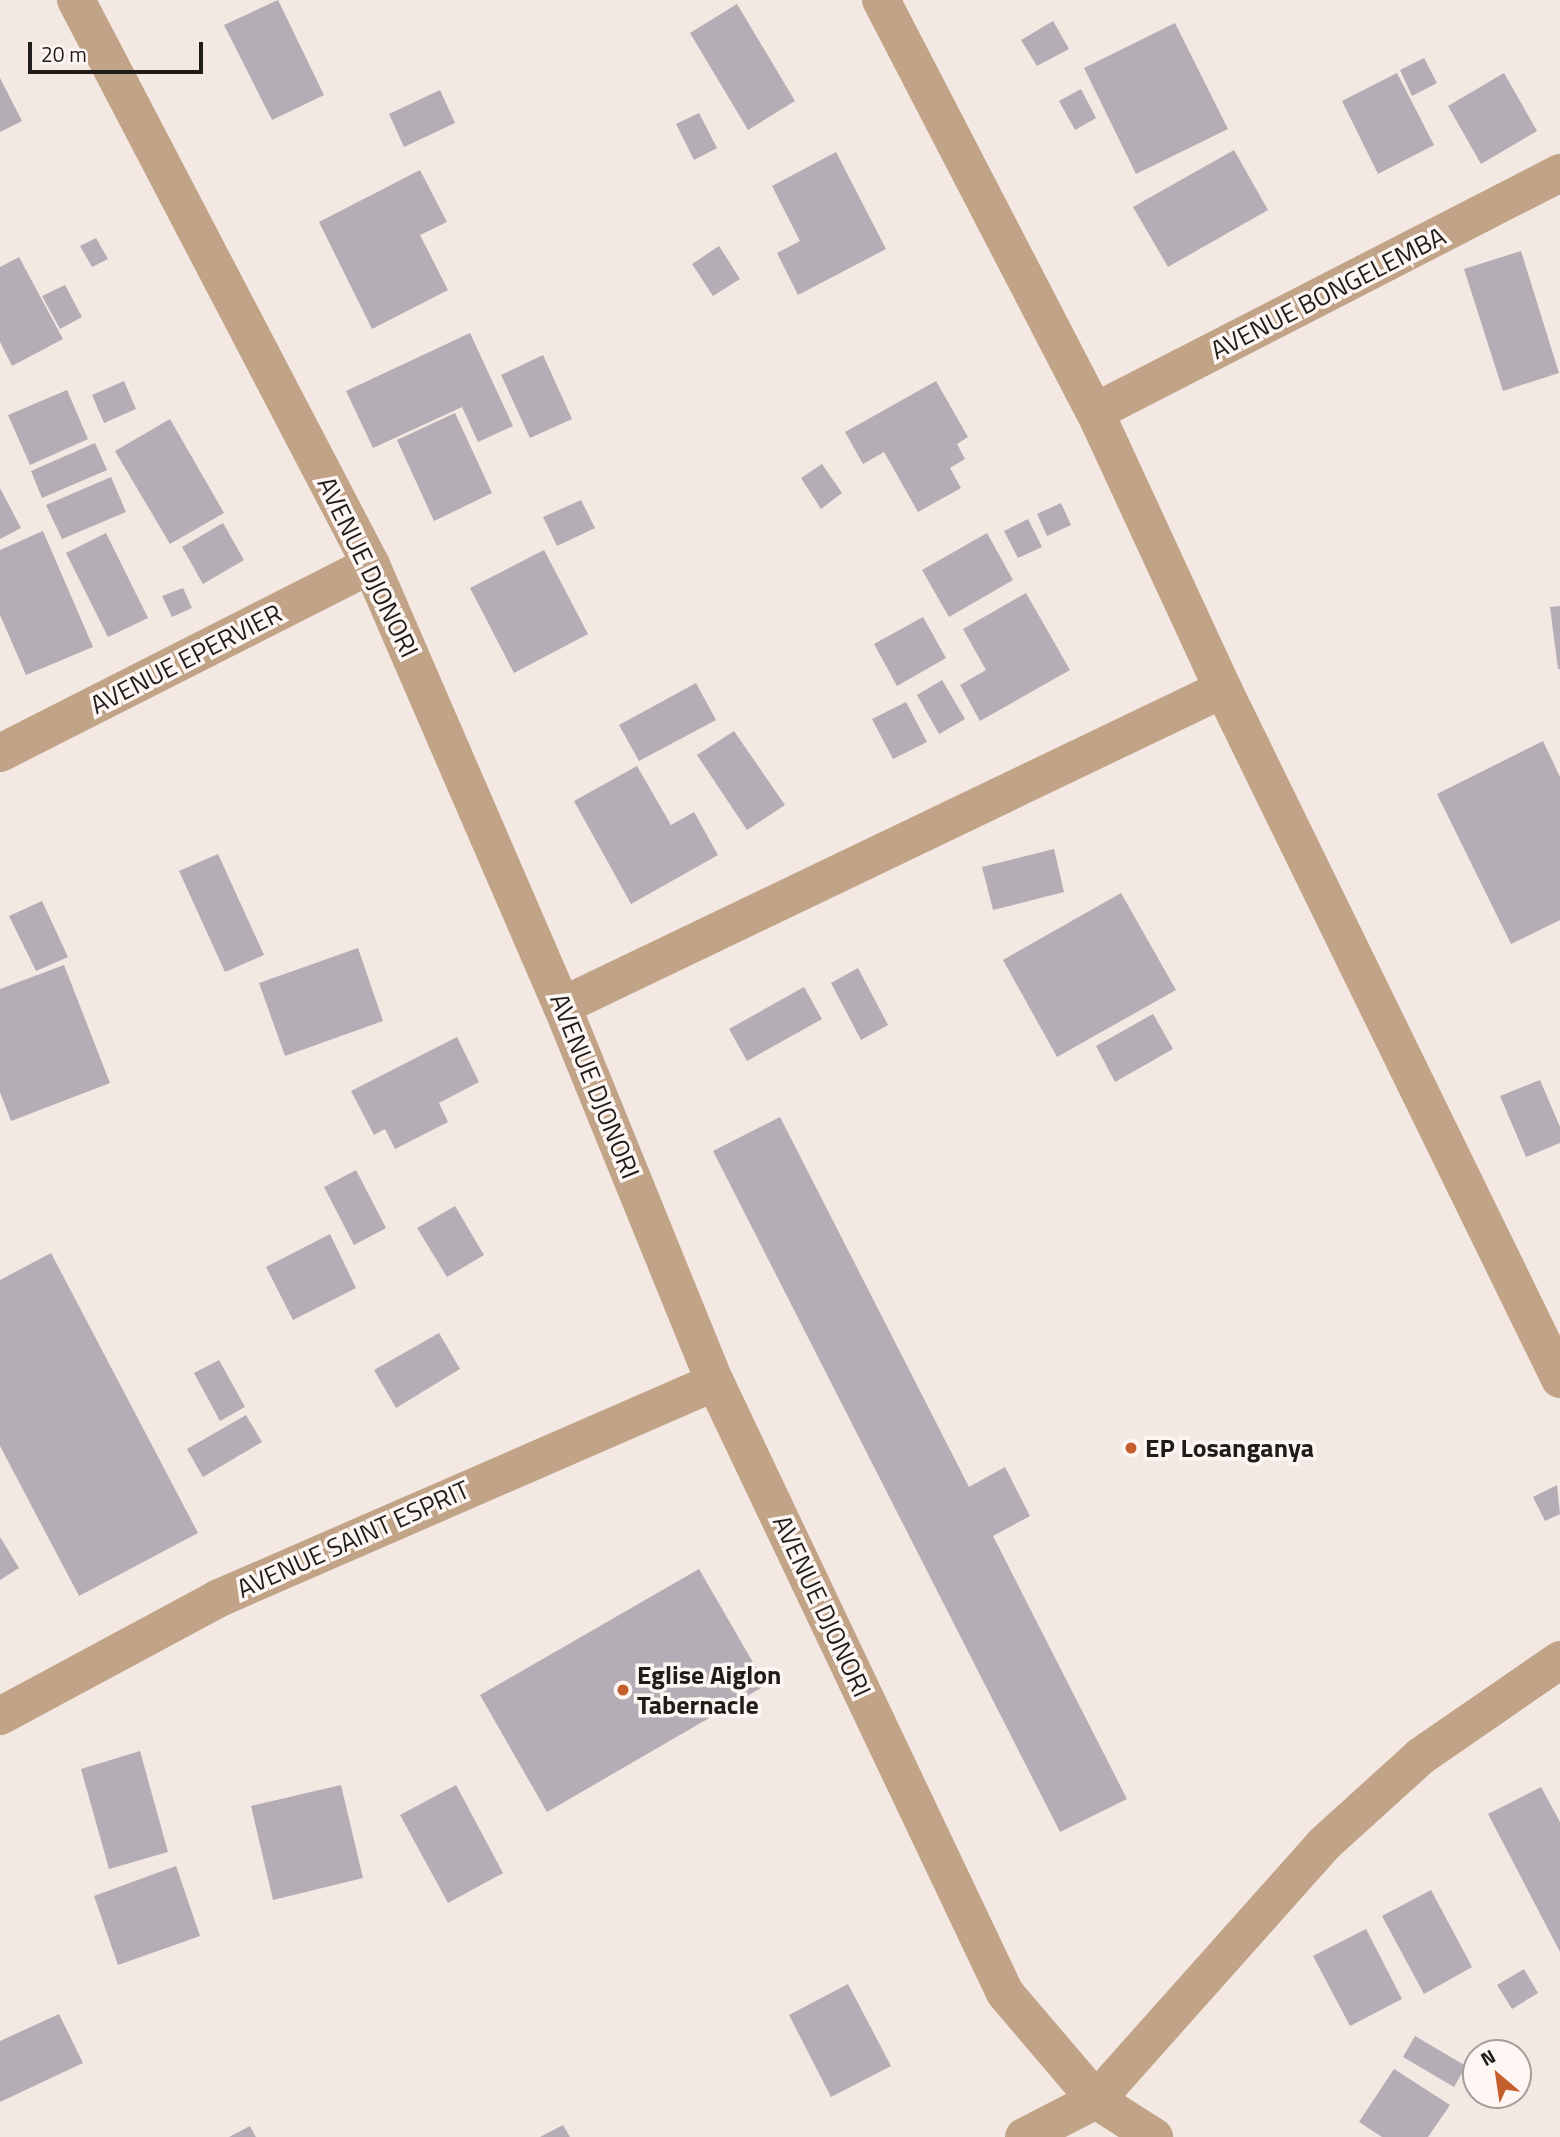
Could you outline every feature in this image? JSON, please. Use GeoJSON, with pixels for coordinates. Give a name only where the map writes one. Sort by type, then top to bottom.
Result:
{"type":"FeatureCollection","features":[{"type":"Feature","properties":{"kind":"street","name":"AVENUE DJONORI"},"geometry":{"type":"LineString","coordinates":[[76,0],[371,565],[562,1006],[715,1382],[1005,1993],[1096,2099],[1154,2137]]}},
{"type":"Feature","properties":{"kind":"street"},"geometry":{"type":"LineString","coordinates":[[881,0],[1095,412],[1223,689],[1560,1379]]}},
{"type":"Feature","properties":{"kind":"street","name":"AVENUE BONGELEMBA"},"geometry":{"type":"LineString","coordinates":[[1095,412],[1560,173]]}},
{"type":"Feature","properties":{"kind":"street","name":"AVENUE EPERVIER"},"geometry":{"type":"LineString","coordinates":[[0,754],[371,565]]}},
{"type":"Feature","properties":{"kind":"street"},"geometry":{"type":"LineString","coordinates":[[562,1006],[1223,689]]}},
{"type":"Feature","properties":{"kind":"street","name":"AVENUE SAINT ESPRIT"},"geometry":{"type":"LineString","coordinates":[[0,1716],[217,1598],[715,1382]]}},
{"type":"Feature","properties":{"kind":"street"},"geometry":{"type":"LineString","coordinates":[[1024,2137],[1096,2099],[1324,1844],[1421,1756],[1560,1660]]}},
{"type":"Feature","properties":{"kind":"building"},"geometry":{"type":"Polygon","coordinates":[[[278,0],[324,95],[272,120],[224,25],[278,0]]]}},
{"type":"Feature","properties":{"kind":"building"},"geometry":{"type":"Polygon","coordinates":[[[737,4],[795,101],[748,130],[690,33],[737,4]]]}},
{"type":"Feature","properties":{"kind":"building"},"geometry":{"type":"Polygon","coordinates":[[[1053,21],[1069,49],[1037,66],[1021,40],[1053,21]]]}},
{"type":"Feature","properties":{"kind":"building"},"geometry":{"type":"Polygon","coordinates":[[[1175,23],[1228,129],[1136,174],[1084,68],[1175,23]]]}},
{"type":"Feature","properties":{"kind":"building"},"geometry":{"type":"Polygon","coordinates":[[[1424,58],[1437,83],[1412,96],[1400,70],[1424,58]]]}},
{"type":"Feature","properties":{"kind":"building"},"geometry":{"type":"Polygon","coordinates":[[[1397,73],[1434,145],[1378,174],[1342,101],[1397,73]]]}},
{"type":"Feature","properties":{"kind":"building"},"geometry":{"type":"Polygon","coordinates":[[[1504,73],[1537,131],[1481,164],[1448,106],[1504,73]]]}},
{"type":"Feature","properties":{"kind":"building"},"geometry":{"type":"Polygon","coordinates":[[[0,78],[22,121],[0,132],[0,78]]]}},
{"type":"Feature","properties":{"kind":"building"},"geometry":{"type":"Polygon","coordinates":[[[1081,89],[1096,118],[1075,130],[1059,101],[1081,89]]]}},
{"type":"Feature","properties":{"kind":"building"},"geometry":{"type":"Polygon","coordinates":[[[440,90],[455,123],[404,147],[389,114],[440,90]]]}},
{"type":"Feature","properties":{"kind":"building"},"geometry":{"type":"Polygon","coordinates":[[[699,113],[717,148],[694,160],[676,124],[699,113]]]}},
{"type":"Feature","properties":{"kind":"building"},"geometry":{"type":"Polygon","coordinates":[[[1234,150],[1268,210],[1168,267],[1133,207],[1234,150]]]}},
{"type":"Feature","properties":{"kind":"building"},"geometry":{"type":"Polygon","coordinates":[[[836,152],[886,249],[798,295],[777,253],[800,241],[772,186],[836,152]]]}},
{"type":"Feature","properties":{"kind":"building"},"geometry":{"type":"Polygon","coordinates":[[[420,170],[447,222],[420,235],[448,290],[372,329],[319,222],[420,170]]]}},
{"type":"Feature","properties":{"kind":"building"},"geometry":{"type":"Polygon","coordinates":[[[96,238],[108,259],[92,267],[80,246],[96,238]]]}},
{"type":"Feature","properties":{"kind":"building"},"geometry":{"type":"Polygon","coordinates":[[[719,246],[740,279],[713,296],[692,264],[719,246]]]}},
{"type":"Feature","properties":{"kind":"building"},"geometry":{"type":"Polygon","coordinates":[[[1521,251],[1559,373],[1503,391],[1464,269],[1521,251]]]}},
{"type":"Feature","properties":{"kind":"building"},"geometry":{"type":"Polygon","coordinates":[[[19,257],[63,339],[12,366],[0,342],[0,267],[19,257]]]}},
{"type":"Feature","properties":{"kind":"building"},"geometry":{"type":"Polygon","coordinates":[[[65,285],[82,317],[60,329],[42,296],[65,285]]]}},
{"type":"Feature","properties":{"kind":"building"},"geometry":{"type":"Polygon","coordinates":[[[470,333],[513,426],[478,442],[462,407],[373,448],[346,391],[470,333]]]}},
{"type":"Feature","properties":{"kind":"building"},"geometry":{"type":"Polygon","coordinates":[[[543,355],[572,419],[530,438],[501,375],[543,355]]]}},
{"type":"Feature","properties":{"kind":"building"},"geometry":{"type":"Polygon","coordinates":[[[124,381],[136,409],[104,423],[92,395],[124,381]]]}},
{"type":"Feature","properties":{"kind":"building"},"geometry":{"type":"Polygon","coordinates":[[[936,381],[968,437],[957,444],[965,459],[950,468],[961,488],[918,512],[884,452],[863,464],[845,432],[936,381]]]}},
{"type":"Feature","properties":{"kind":"building"},"geometry":{"type":"Polygon","coordinates":[[[67,390],[88,439],[30,465],[8,415],[67,390]]]}},
{"type":"Feature","properties":{"kind":"building"},"geometry":{"type":"Polygon","coordinates":[[[455,413],[492,493],[434,521],[397,440],[455,413]]]}},
{"type":"Feature","properties":{"kind":"building"},"geometry":{"type":"Polygon","coordinates":[[[170,419],[224,513],[170,544],[115,451],[170,419]]]}},
{"type":"Feature","properties":{"kind":"building"},"geometry":{"type":"Polygon","coordinates":[[[95,443],[107,470],[42,498],[31,471],[95,443]]]}},
{"type":"Feature","properties":{"kind":"building"},"geometry":{"type":"Polygon","coordinates":[[[822,464],[842,493],[821,509],[801,478],[822,464]]]}},
{"type":"Feature","properties":{"kind":"building"},"geometry":{"type":"Polygon","coordinates":[[[111,477],[126,512],[62,539],[46,505],[111,477]]]}},
{"type":"Feature","properties":{"kind":"building"},"geometry":{"type":"Polygon","coordinates":[[[0,488],[21,528],[0,539],[0,488]]]}},
{"type":"Feature","properties":{"kind":"building"},"geometry":{"type":"Polygon","coordinates":[[[581,500],[595,528],[557,546],[543,517],[581,500]]]}},
{"type":"Feature","properties":{"kind":"building"},"geometry":{"type":"Polygon","coordinates":[[[1061,503],[1071,525],[1047,536],[1037,514],[1061,503]]]}},
{"type":"Feature","properties":{"kind":"building"},"geometry":{"type":"Polygon","coordinates":[[[1028,519],[1042,547],[1018,558],[1004,531],[1028,519]]]}},
{"type":"Feature","properties":{"kind":"building"},"geometry":{"type":"Polygon","coordinates":[[[223,523],[244,560],[203,584],[182,547],[223,523]]]}},
{"type":"Feature","properties":{"kind":"building"},"geometry":{"type":"Polygon","coordinates":[[[43,531],[93,647],[26,675],[0,615],[0,550],[43,531]]]}},
{"type":"Feature","properties":{"kind":"building"},"geometry":{"type":"Polygon","coordinates":[[[106,533],[148,618],[108,637],[66,553],[106,533]]]}},
{"type":"Feature","properties":{"kind":"building"},"geometry":{"type":"Polygon","coordinates":[[[987,533],[1013,580],[949,617],[922,570],[987,533]]]}},
{"type":"Feature","properties":{"kind":"building"},"geometry":{"type":"Polygon","coordinates":[[[544,550],[588,634],[514,673],[470,588],[544,550]]]}},
{"type":"Feature","properties":{"kind":"building"},"geometry":{"type":"Polygon","coordinates":[[[183,588],[192,608],[172,617],[162,596],[183,588]]]}},
{"type":"Feature","properties":{"kind":"building"},"geometry":{"type":"Polygon","coordinates":[[[1026,593],[1070,670],[980,721],[960,685],[986,670],[963,629],[1026,593]]]}},
{"type":"Feature","properties":{"kind":"building"},"geometry":{"type":"Polygon","coordinates":[[[1560,606],[1560,669],[1558,669],[1550,607],[1560,606]]]}},
{"type":"Feature","properties":{"kind":"building"},"geometry":{"type":"Polygon","coordinates":[[[923,617],[946,658],[897,686],[874,644],[923,617]]]}},
{"type":"Feature","properties":{"kind":"building"},"geometry":{"type":"Polygon","coordinates":[[[942,680],[965,719],[939,734],[917,695],[942,680]]]}},
{"type":"Feature","properties":{"kind":"building"},"geometry":{"type":"Polygon","coordinates":[[[696,683],[716,720],[639,761],[619,725],[696,683]]]}},
{"type":"Feature","properties":{"kind":"building"},"geometry":{"type":"Polygon","coordinates":[[[906,702],[927,742],[893,759],[872,719],[906,702]]]}},
{"type":"Feature","properties":{"kind":"building"},"geometry":{"type":"Polygon","coordinates":[[[734,731],[785,805],[747,830],[697,755],[734,731]]]}},
{"type":"Feature","properties":{"kind":"building"},"geometry":{"type":"Polygon","coordinates":[[[1543,741],[1560,777],[1560,920],[1511,944],[1437,794],[1543,741]]]}},
{"type":"Feature","properties":{"kind":"building"},"geometry":{"type":"Polygon","coordinates":[[[637,766],[671,825],[694,812],[718,855],[631,904],[574,801],[637,766]]]}},
{"type":"Feature","properties":{"kind":"building"},"geometry":{"type":"Polygon","coordinates":[[[1054,849],[1064,892],[993,910],[982,867],[1054,849]]]}},
{"type":"Feature","properties":{"kind":"building"},"geometry":{"type":"Polygon","coordinates":[[[218,854],[264,955],[225,972],[179,871],[218,854]]]}},
{"type":"Feature","properties":{"kind":"building"},"geometry":{"type":"Polygon","coordinates":[[[1121,893],[1176,990],[1057,1057],[1003,960],[1121,893]]]}},
{"type":"Feature","properties":{"kind":"building"},"geometry":{"type":"Polygon","coordinates":[[[42,901],[68,957],[36,971],[9,916],[42,901]]]}},
{"type":"Feature","properties":{"kind":"building"},"geometry":{"type":"Polygon","coordinates":[[[358,948],[383,1021],[285,1056],[259,983],[358,948]]]}},
{"type":"Feature","properties":{"kind":"building"},"geometry":{"type":"Polygon","coordinates":[[[64,965],[110,1083],[11,1121],[0,1092],[0,989],[64,965]]]}},
{"type":"Feature","properties":{"kind":"building"},"geometry":{"type":"Polygon","coordinates":[[[858,968],[888,1025],[861,1040],[831,983],[858,968]]]}},
{"type":"Feature","properties":{"kind":"building"},"geometry":{"type":"Polygon","coordinates":[[[804,987],[822,1019],[747,1061],[729,1029],[804,987]]]}},
{"type":"Feature","properties":{"kind":"building"},"geometry":{"type":"Polygon","coordinates":[[[1153,1014],[1173,1049],[1115,1082],[1096,1046],[1153,1014]]]}},
{"type":"Feature","properties":{"kind":"building"},"geometry":{"type":"Polygon","coordinates":[[[457,1037],[479,1082],[439,1103],[448,1122],[395,1149],[385,1129],[374,1135],[351,1091],[457,1037]]]}},
{"type":"Feature","properties":{"kind":"building"},"geometry":{"type":"Polygon","coordinates":[[[1540,1080],[1560,1127],[1560,1143],[1526,1157],[1500,1096],[1540,1080]]]}},
{"type":"Feature","properties":{"kind":"building"},"geometry":{"type":"Polygon","coordinates":[[[780,1117],[969,1487],[1005,1467],[1030,1516],[993,1536],[1127,1799],[1060,1832],[713,1151],[780,1117]]]}},
{"type":"Feature","properties":{"kind":"building"},"geometry":{"type":"Polygon","coordinates":[[[356,1170],[386,1228],[354,1245],[324,1187],[356,1170]]]}},
{"type":"Feature","properties":{"kind":"building"},"geometry":{"type":"Polygon","coordinates":[[[455,1206],[484,1255],[447,1277],[417,1228],[455,1206]]]}},
{"type":"Feature","properties":{"kind":"building"},"geometry":{"type":"Polygon","coordinates":[[[330,1234],[356,1288],[293,1320],[266,1267],[330,1234]]]}},
{"type":"Feature","properties":{"kind":"building"},"geometry":{"type":"Polygon","coordinates":[[[51,1253],[198,1533],[79,1596],[0,1446],[0,1280],[51,1253]]]}},
{"type":"Feature","properties":{"kind":"building"},"geometry":{"type":"Polygon","coordinates":[[[439,1333],[460,1369],[396,1408],[374,1370],[439,1333]]]}},
{"type":"Feature","properties":{"kind":"building"},"geometry":{"type":"Polygon","coordinates":[[[219,1360],[245,1407],[220,1421],[194,1373],[219,1360]]]}},
{"type":"Feature","properties":{"kind":"building"},"geometry":{"type":"Polygon","coordinates":[[[246,1415],[262,1442],[203,1477],[187,1449],[246,1415]]]}},
{"type":"Feature","properties":{"kind":"building"},"geometry":{"type":"Polygon","coordinates":[[[1557,1485],[1560,1514],[1545,1521],[1533,1497],[1557,1485]]]}},
{"type":"Feature","properties":{"kind":"building"},"geometry":{"type":"Polygon","coordinates":[[[0,1537],[19,1568],[0,1580],[0,1537]]]}},
{"type":"Feature","properties":{"kind":"building","name":"Eglise Aiglon Tabernacle"},"geometry":{"type":"Polygon","coordinates":[[[699,1569],[766,1685],[547,1812],[480,1695],[699,1569]]]}},
{"type":"Feature","properties":{"kind":"building"},"geometry":{"type":"Polygon","coordinates":[[[140,1751],[168,1852],[109,1869],[81,1769],[140,1751]]]}},
{"type":"Feature","properties":{"kind":"building"},"geometry":{"type":"Polygon","coordinates":[[[341,1785],[363,1878],[273,1900],[251,1806],[341,1785]]]}},
{"type":"Feature","properties":{"kind":"building"},"geometry":{"type":"Polygon","coordinates":[[[456,1785],[503,1873],[448,1903],[400,1815],[456,1785]]]}},
{"type":"Feature","properties":{"kind":"building"},"geometry":{"type":"Polygon","coordinates":[[[1541,1787],[1560,1822],[1560,1952],[1488,1814],[1541,1787]]]}},
{"type":"Feature","properties":{"kind":"building"},"geometry":{"type":"Polygon","coordinates":[[[176,1866],[200,1936],[118,1965],[94,1896],[176,1866]]]}},
{"type":"Feature","properties":{"kind":"building"},"geometry":{"type":"Polygon","coordinates":[[[1431,1890],[1472,1967],[1424,1994],[1382,1916],[1431,1890]]]}},
{"type":"Feature","properties":{"kind":"building"},"geometry":{"type":"Polygon","coordinates":[[[1366,1929],[1402,1999],[1350,2026],[1313,1956],[1366,1929]]]}},
{"type":"Feature","properties":{"kind":"building"},"geometry":{"type":"Polygon","coordinates":[[[1524,1969],[1538,1993],[1512,2009],[1497,1985],[1524,1969]]]}},
{"type":"Feature","properties":{"kind":"building"},"geometry":{"type":"Polygon","coordinates":[[[848,1984],[891,2066],[831,2097],[789,2015],[848,1984]]]}},
{"type":"Feature","properties":{"kind":"building"},"geometry":{"type":"Polygon","coordinates":[[[59,2014],[83,2063],[0,2102],[0,2041],[59,2014]]]}},
{"type":"Feature","properties":{"kind":"building"},"geometry":{"type":"Polygon","coordinates":[[[1415,2036],[1462,2064],[1462,2073],[1454,2087],[1403,2057],[1415,2036]]]}},
{"type":"Feature","properties":{"kind":"building"},"geometry":{"type":"Polygon","coordinates":[[[1394,2069],[1450,2105],[1428,2137],[1382,2137],[1359,2122],[1394,2069]]]}},
{"type":"Feature","properties":{"kind":"building"},"geometry":{"type":"Polygon","coordinates":[[[563,2125],[570,2137],[540,2137],[563,2125]]]}},
{"type":"Feature","properties":{"kind":"building"},"geometry":{"type":"Polygon","coordinates":[[[250,2126],[256,2137],[229,2137],[250,2126]]]}},
{"type":"Feature","properties":{"kind":"place","name":"EP Losanganya"},"geometry":{"type":"Point","coordinates":[1131,1448]}},
{"type":"Feature","properties":{"kind":"place","name":"Eglise Aiglon Tabernacle"},"geometry":{"type":"Point","coordinates":[623,1690]}}]}
